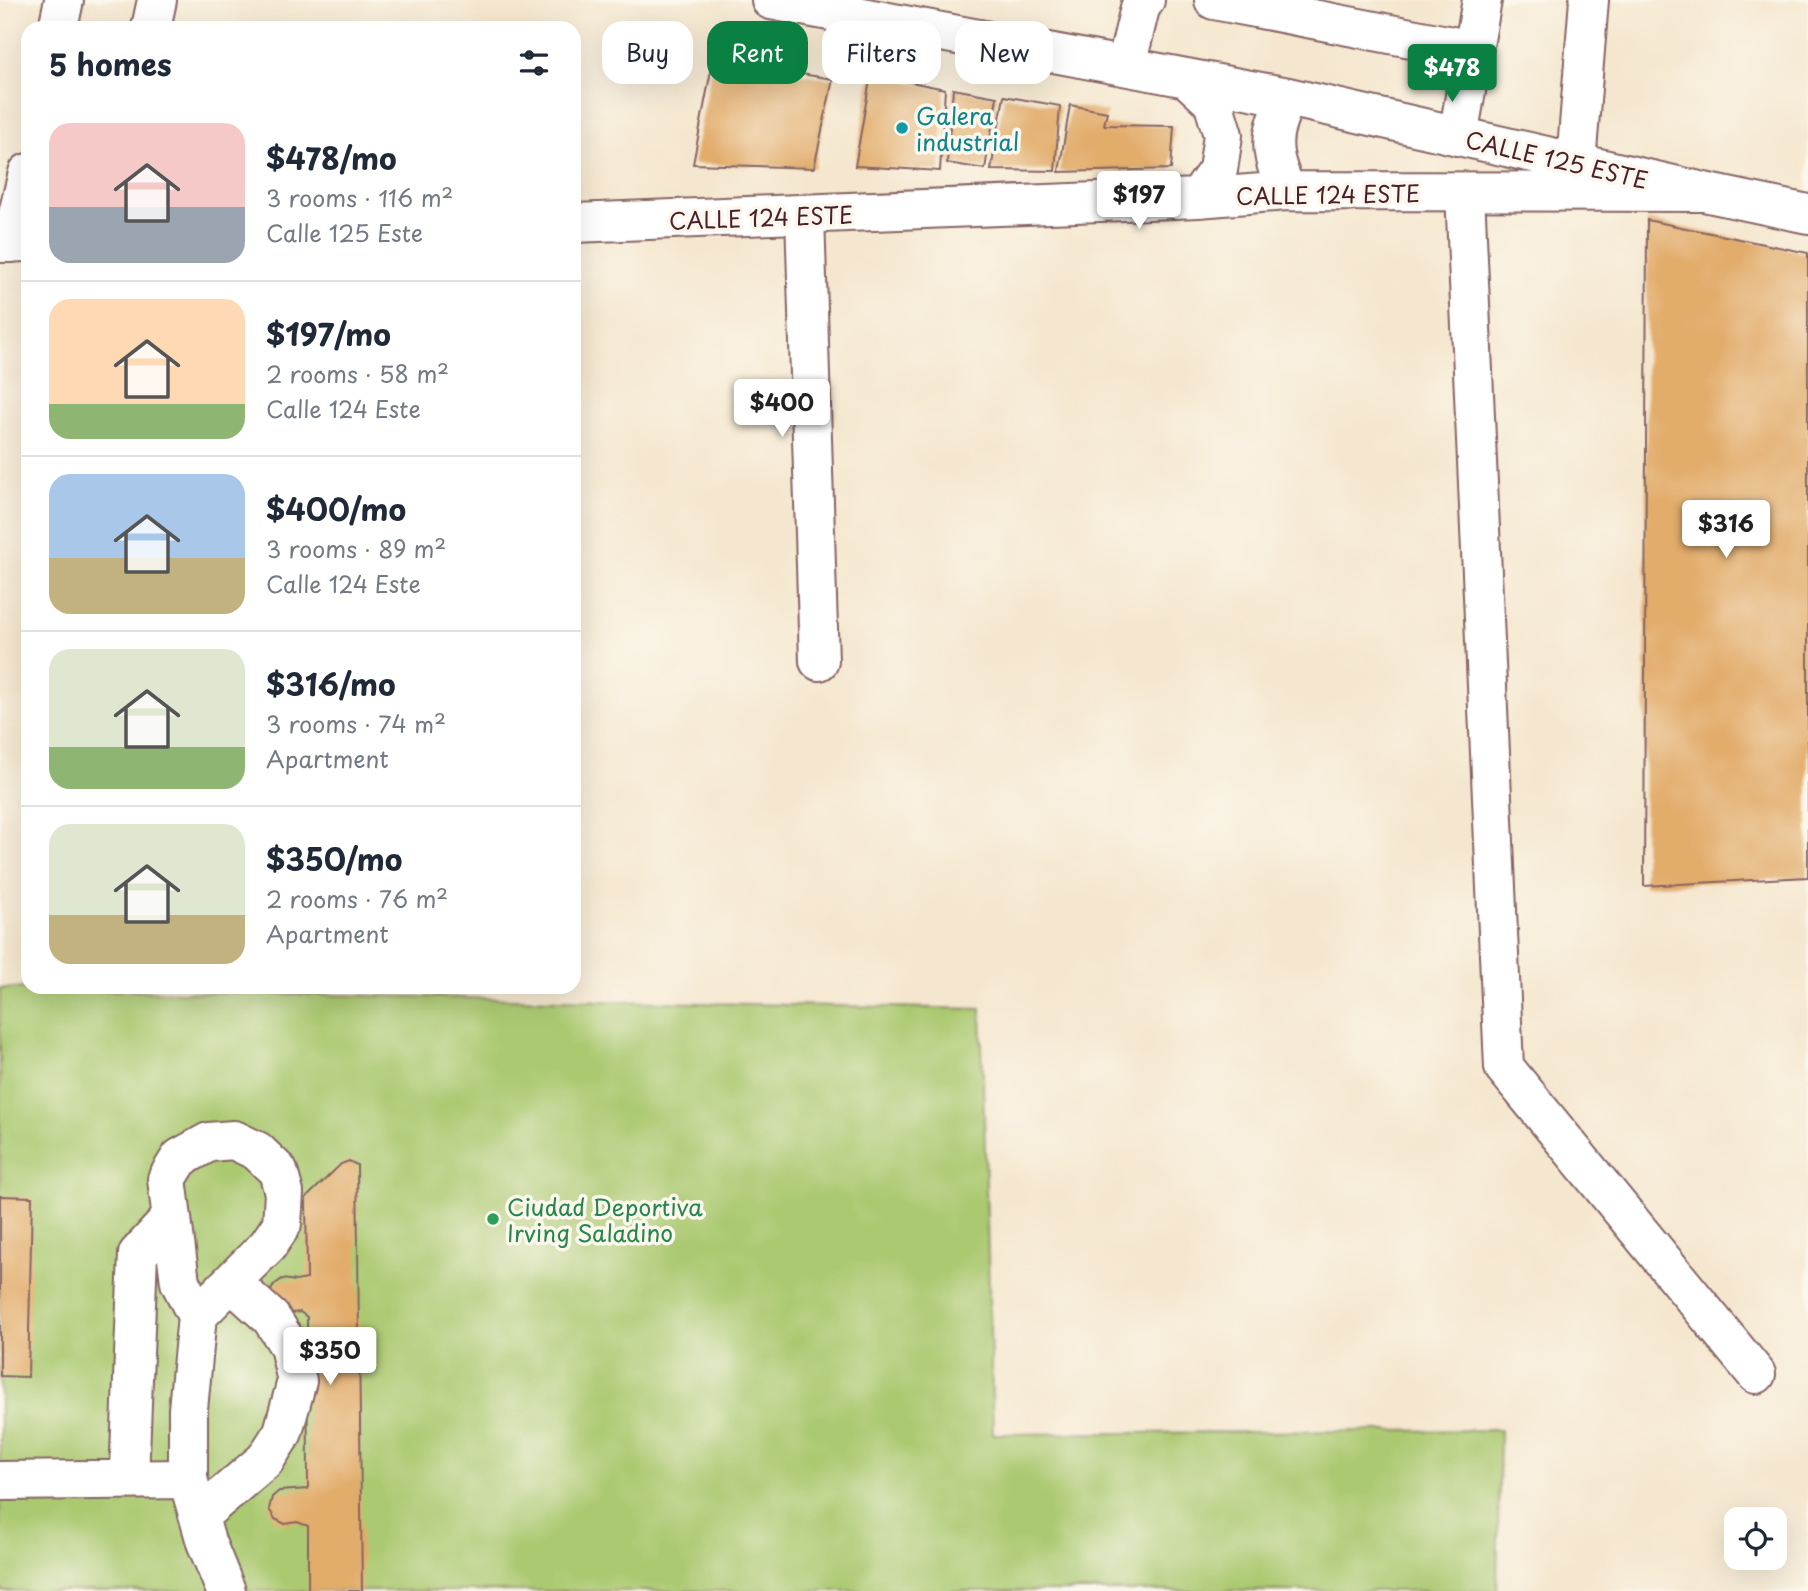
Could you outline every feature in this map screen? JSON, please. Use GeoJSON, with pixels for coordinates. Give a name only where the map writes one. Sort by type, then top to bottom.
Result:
{"type":"FeatureCollection","features":[{"type":"Feature","properties":{"kind":"main road"},"geometry":{"type":"LineString","coordinates":[[60,21],[64,0]]}},
{"type":"Feature","properties":{"kind":"main road"},"geometry":{"type":"LineString","coordinates":[[152,21],[157,0]]}},
{"type":"Feature","properties":{"kind":"main road","name":"CALLE 125 ESTE"},"geometry":{"type":"LineString","coordinates":[[771,0],[1288,97],[1808,214]]}},
{"type":"Feature","properties":{"kind":"main road"},"geometry":{"type":"LineString","coordinates":[[1126,66],[1140,8],[1145,0]]}},
{"type":"Feature","properties":{"kind":"main road"},"geometry":{"type":"LineString","coordinates":[[1214,0],[1474,50]]}},
{"type":"Feature","properties":{"kind":"main road"},"geometry":{"type":"LineString","coordinates":[[1458,136],[1482,0]]}},
{"type":"Feature","properties":{"kind":"main road"},"geometry":{"type":"LineString","coordinates":[[1576,163],[1589,0]]}},
{"type":"Feature","properties":{"kind":"main road"},"geometry":{"type":"LineString","coordinates":[[1187,78],[1213,102],[1223,135],[1218,170],[1198,198]]}},
{"type":"Feature","properties":{"kind":"main road"},"geometry":{"type":"LineString","coordinates":[[1287,191],[1276,169],[1272,144],[1276,119],[1288,97]]}},
{"type":"Feature","properties":{"kind":"main road","name":"CALLE 124 ESTE"},"geometry":{"type":"LineString","coordinates":[[581,223],[1198,198],[1287,191],[1704,192]]}},
{"type":"Feature","properties":{"kind":"main road"},"geometry":{"type":"LineString","coordinates":[[1465,192],[1504,1067],[1756,1374]]}},
{"type":"Feature","properties":{"kind":"main road"},"geometry":{"type":"LineString","coordinates":[[13,243],[21,206]]}},
{"type":"Feature","properties":{"kind":"main road"},"geometry":{"type":"LineString","coordinates":[[805,215],[819,661]]}},
{"type":"Feature","properties":{"kind":"main road"},"geometry":{"type":"LineString","coordinates":[[197,1316],[268,1245],[282,1224],[284,1193],[278,1171],[257,1151],[234,1140],[209,1142],[180,1158],[167,1179],[180,1282],[197,1316],[188,1409],[188,1479],[206,1542],[226,1591]]}},
{"type":"Feature","properties":{"kind":"main road"},"geometry":{"type":"LineString","coordinates":[[130,1479],[138,1254],[172,1217]]}},
{"type":"Feature","properties":{"kind":"main road"},"geometry":{"type":"LineString","coordinates":[[199,1517],[265,1460],[283,1432],[297,1381],[289,1346],[271,1318],[231,1282]]}},
{"type":"Feature","properties":{"kind":"main road"},"geometry":{"type":"LineString","coordinates":[[0,1481],[188,1479]]}},
{"type":"Feature","properties":{"kind":"green space","name":"Ciudad Deportiva Irving Saladino"},"geometry":{"type":"Polygon","coordinates":[[[0,988],[21,988],[21,994],[280,994],[981,1009],[993,1434],[1500,1430],[1497,1591],[0,1591],[0,988]]]}},
{"type":"Feature","properties":{"kind":"building"},"geometry":{"type":"Polygon","coordinates":[[[808,75],[822,77],[822,84],[832,84],[814,168],[693,164],[708,84],[808,84],[808,75]]]}},
{"type":"Feature","properties":{"kind":"building","name":"Galera industrial"},"geometry":{"type":"Polygon","coordinates":[[[869,84],[920,84],[945,89],[940,171],[855,166],[869,84]]]}},
{"type":"Feature","properties":{"kind":"building"},"geometry":{"type":"Polygon","coordinates":[[[953,89],[997,97],[985,169],[947,163],[953,89]]]}},
{"type":"Feature","properties":{"kind":"building"},"geometry":{"type":"Polygon","coordinates":[[[1004,96],[1060,106],[1055,171],[991,170],[1004,96]]]}},
{"type":"Feature","properties":{"kind":"building"},"geometry":{"type":"Polygon","coordinates":[[[1070,105],[1107,112],[1104,125],[1174,126],[1171,169],[1059,172],[1070,105]]]}},
{"type":"Feature","properties":{"kind":"building"},"geometry":{"type":"Polygon","coordinates":[[[1647,220],[1808,253],[1808,877],[1644,886],[1647,220]]]}},
{"type":"Feature","properties":{"kind":"building"},"geometry":{"type":"Polygon","coordinates":[[[349,1161],[357,1165],[362,1591],[308,1591],[308,1526],[297,1522],[285,1524],[275,1519],[269,1509],[272,1497],[279,1491],[308,1489],[307,1317],[300,1312],[285,1314],[268,1296],[274,1285],[282,1279],[307,1279],[306,1198],[341,1164],[349,1161]]]}},
{"type":"Feature","properties":{"kind":"building"},"geometry":{"type":"Polygon","coordinates":[[[0,1196],[32,1197],[28,1377],[0,1376],[0,1196]]]}},
{"type":"Feature","properties":{"kind":"place","name":"Galera industrial"},"geometry":{"type":"Point","coordinates":[902,128]}},
{"type":"Feature","properties":{"kind":"place","name":"Ciudad Deportiva Irving Saladino"},"geometry":{"type":"Point","coordinates":[493,1219]}}]}
